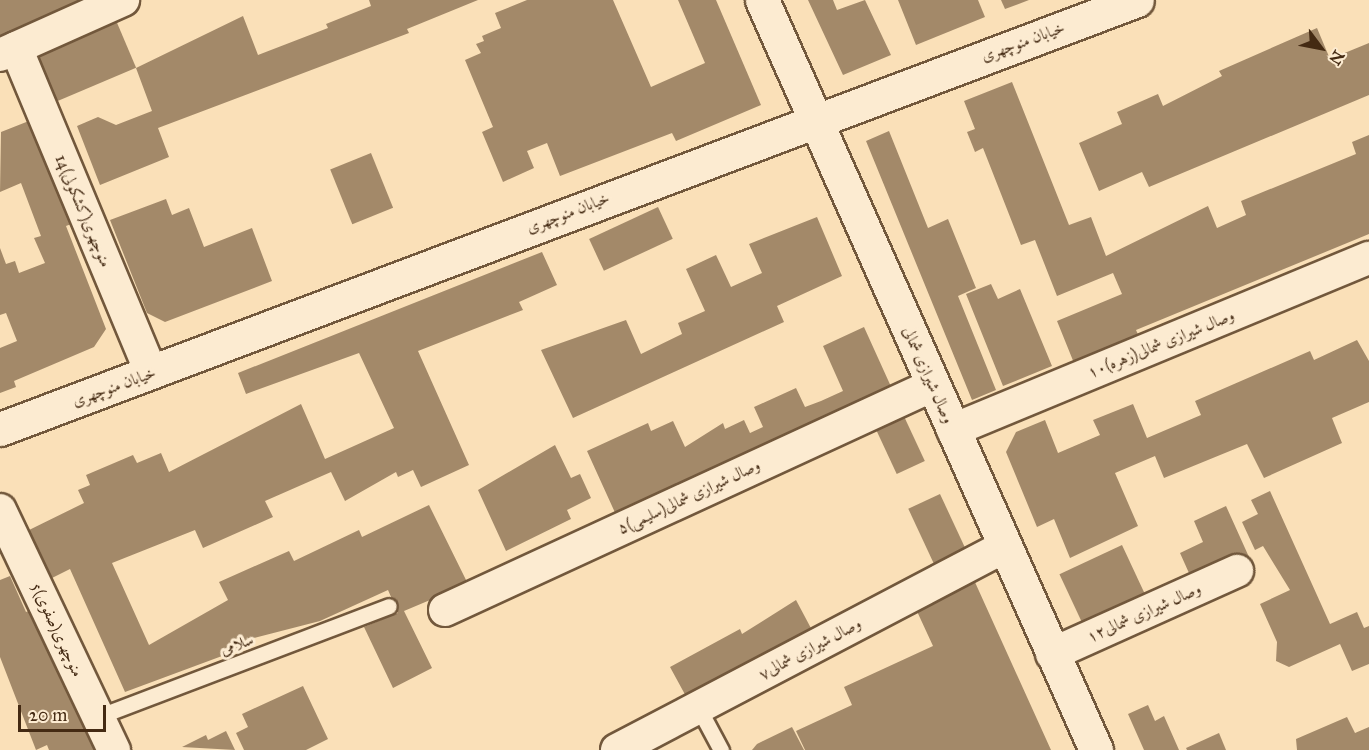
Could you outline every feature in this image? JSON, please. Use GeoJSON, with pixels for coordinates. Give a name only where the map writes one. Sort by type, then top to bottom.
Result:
{"type":"FeatureCollection","features":[{"type":"Feature","properties":{"kind":"street"},"geometry":{"type":"LineString","coordinates":[[8,51],[123,0]]}},
{"type":"Feature","properties":{"kind":"street","name":"وصال شیرازی شمالی"},"geometry":{"type":"LineString","coordinates":[[762,0],[813,119],[1096,750]]}},
{"type":"Feature","properties":{"kind":"street","name":"خیابان منوچهری"},"geometry":{"type":"LineString","coordinates":[[0,429],[813,119],[1137,0]]}},
{"type":"Feature","properties":{"kind":"street","name":"14منوچهری(کشکولی)"},"geometry":{"type":"LineString","coordinates":[[8,51],[151,373]]}},
{"type":"Feature","properties":{"kind":"street","name":"۱۰وصال شیرازی شمالی(زهره)"},"geometry":{"type":"LineString","coordinates":[[953,430],[1369,258]]}},
{"type":"Feature","properties":{"kind":"street","name":"۵وصال شیرازی شمالی(سلیمی)"},"geometry":{"type":"LineString","coordinates":[[445,610],[933,385]]}},
{"type":"Feature","properties":{"kind":"street","name":"5منوچهری(صفوی)"},"geometry":{"type":"LineString","coordinates":[[0,510],[114,750]]}},
{"type":"Feature","properties":{"kind":"street","name":"وصال شیرازی شمالی۷"},"geometry":{"type":"LineString","coordinates":[[617,750],[1004,547]]}},
{"type":"Feature","properties":{"kind":"street","name":"۱۲وصال شیرازی شمالی"},"geometry":{"type":"LineString","coordinates":[[1052,654],[1237,571]]}},
{"type":"Feature","properties":{"kind":"lane","name":"سلامی"},"geometry":{"type":"LineString","coordinates":[[98,717],[389,606]]}},
{"type":"Feature","properties":{"kind":"lane"},"geometry":{"type":"LineString","coordinates":[[698,707],[721,750]]}},
{"type":"Feature","properties":{"kind":"building"},"geometry":{"type":"Polygon","coordinates":[[[0,0],[97,0],[0,41],[0,0]]]}},
{"type":"Feature","properties":{"kind":"building"},"geometry":{"type":"Polygon","coordinates":[[[369,0],[478,0],[407,29],[409,33],[158,128],[169,157],[100,185],[77,126],[98,117],[116,125],[152,111],[136,68],[243,16],[258,55],[328,28],[326,24],[371,6],[369,0]]]}},
{"type":"Feature","properties":{"kind":"building"},"geometry":{"type":"Polygon","coordinates":[[[527,0],[613,0],[651,87],[705,63],[678,0],[716,0],[761,105],[676,141],[672,133],[560,176],[547,143],[527,151],[534,168],[503,182],[482,132],[493,127],[465,60],[481,53],[476,44],[484,41],[482,36],[501,28],[495,13],[527,0]]]}},
{"type":"Feature","properties":{"kind":"building"},"geometry":{"type":"Polygon","coordinates":[[[808,0],[833,0],[837,10],[865,0],[891,55],[843,75],[808,0]]]}},
{"type":"Feature","properties":{"kind":"building"},"geometry":{"type":"Polygon","coordinates":[[[898,0],[978,0],[985,17],[916,45],[898,0]]]}},
{"type":"Feature","properties":{"kind":"building"},"geometry":{"type":"Polygon","coordinates":[[[1001,0],[1029,0],[1005,9],[1001,0]]]}},
{"type":"Feature","properties":{"kind":"building"},"geometry":{"type":"Polygon","coordinates":[[[115,18],[136,68],[52,103],[31,54],[115,18]]]}},
{"type":"Feature","properties":{"kind":"building"},"geometry":{"type":"Polygon","coordinates":[[[1317,28],[1330,59],[1369,43],[1369,95],[1149,187],[1142,172],[1099,191],[1079,143],[1122,124],[1117,112],[1158,94],[1163,106],[1222,76],[1219,71],[1317,28]]]}},
{"type":"Feature","properties":{"kind":"building"},"geometry":{"type":"Polygon","coordinates":[[[1012,82],[1069,225],[1091,217],[1106,256],[1208,206],[1217,228],[1246,215],[1241,201],[1356,154],[1352,142],[1369,135],[1369,234],[1136,330],[1141,341],[1076,368],[1057,321],[1122,294],[1113,273],[1057,296],[1035,240],[1021,245],[983,148],[975,152],[967,132],[975,129],[964,101],[1012,82]]]}},
{"type":"Feature","properties":{"kind":"building"},"geometry":{"type":"Polygon","coordinates":[[[39,117],[79,221],[66,226],[106,329],[94,347],[14,381],[16,387],[0,393],[0,348],[17,341],[6,313],[0,315],[0,248],[6,264],[15,261],[19,273],[45,263],[34,238],[41,236],[21,183],[0,192],[1,132],[39,117]]]}},
{"type":"Feature","properties":{"kind":"building"},"geometry":{"type":"Polygon","coordinates":[[[889,131],[928,228],[948,219],[976,288],[958,296],[996,390],[972,400],[866,141],[889,131]]]}},
{"type":"Feature","properties":{"kind":"building"},"geometry":{"type":"Polygon","coordinates":[[[371,153],[393,208],[352,224],[330,169],[371,153]]]}},
{"type":"Feature","properties":{"kind":"building"},"geometry":{"type":"Polygon","coordinates":[[[166,199],[172,215],[189,208],[204,247],[252,228],[272,281],[165,322],[147,313],[110,220],[166,199]]]}},
{"type":"Feature","properties":{"kind":"building"},"geometry":{"type":"Polygon","coordinates":[[[658,207],[673,239],[604,271],[589,239],[658,207]]]}},
{"type":"Feature","properties":{"kind":"building"},"geometry":{"type":"Polygon","coordinates":[[[817,217],[842,276],[777,306],[784,322],[573,418],[541,350],[626,320],[641,354],[682,334],[678,323],[705,311],[686,269],[716,255],[731,287],[762,273],[749,244],[817,217]]]}},
{"type":"Feature","properties":{"kind":"building"},"geometry":{"type":"Polygon","coordinates":[[[542,252],[557,285],[519,302],[523,310],[418,351],[469,465],[421,487],[413,470],[398,477],[396,472],[345,501],[331,472],[265,501],[273,517],[203,548],[195,530],[112,563],[149,645],[228,600],[219,582],[289,551],[294,561],[359,530],[362,537],[429,505],[468,584],[404,611],[432,668],[393,688],[364,627],[398,613],[388,590],[320,621],[246,640],[249,646],[125,692],[70,569],[48,580],[25,532],[84,503],[78,490],[90,485],[86,475],[133,455],[137,463],[161,453],[169,472],[301,404],[325,459],[394,428],[359,353],[246,394],[238,373],[542,252]]]}},
{"type":"Feature","properties":{"kind":"building"},"geometry":{"type":"Polygon","coordinates":[[[991,284],[998,299],[1020,289],[1052,366],[1003,386],[966,294],[991,284]]]}},
{"type":"Feature","properties":{"kind":"building"},"geometry":{"type":"Polygon","coordinates":[[[864,327],[893,391],[617,517],[587,451],[648,423],[651,431],[673,421],[685,447],[723,423],[725,429],[744,420],[750,433],[763,427],[754,407],[796,388],[805,407],[843,391],[823,346],[864,327]]]}},
{"type":"Feature","properties":{"kind":"building"},"geometry":{"type":"Polygon","coordinates":[[[1357,340],[1369,361],[1369,402],[1332,418],[1342,443],[1264,478],[1247,444],[1164,478],[1155,456],[1115,473],[1138,526],[1070,558],[1054,519],[1037,527],[1006,452],[1016,432],[1045,420],[1058,453],[1100,435],[1093,420],[1133,404],[1147,438],[1201,415],[1195,401],[1310,351],[1314,360],[1357,340]]]}},
{"type":"Feature","properties":{"kind":"building"},"geometry":{"type":"Polygon","coordinates":[[[902,412],[925,461],[897,474],[874,425],[902,412]]]}},
{"type":"Feature","properties":{"kind":"building"},"geometry":{"type":"Polygon","coordinates":[[[555,445],[571,478],[580,474],[591,498],[567,510],[571,519],[506,551],[478,490],[555,445]]]}},
{"type":"Feature","properties":{"kind":"building"},"geometry":{"type":"Polygon","coordinates":[[[1270,491],[1330,624],[1357,612],[1364,628],[1369,626],[1369,664],[1352,671],[1340,644],[1289,667],[1276,661],[1277,642],[1260,604],[1290,590],[1263,546],[1255,550],[1242,522],[1258,514],[1251,500],[1270,491]]]}},
{"type":"Feature","properties":{"kind":"building"},"geometry":{"type":"Polygon","coordinates":[[[940,494],[967,553],[936,568],[908,509],[940,494]]]}},
{"type":"Feature","properties":{"kind":"building"},"geometry":{"type":"Polygon","coordinates":[[[1226,506],[1249,557],[1193,582],[1180,553],[1203,542],[1194,521],[1226,506]]]}},
{"type":"Feature","properties":{"kind":"building"},"geometry":{"type":"Polygon","coordinates":[[[1122,545],[1149,602],[1086,631],[1059,574],[1122,545]]]}},
{"type":"Feature","properties":{"kind":"building"},"geometry":{"type":"Polygon","coordinates":[[[10,576],[26,612],[34,609],[96,750],[49,750],[47,745],[36,750],[0,657],[0,580],[10,576]]]}},
{"type":"Feature","properties":{"kind":"building"},"geometry":{"type":"Polygon","coordinates":[[[974,580],[1051,750],[805,750],[796,731],[852,705],[844,687],[933,646],[915,607],[974,580]]]}},
{"type":"Feature","properties":{"kind":"building"},"geometry":{"type":"Polygon","coordinates":[[[796,600],[813,632],[688,700],[670,667],[740,629],[742,634],[796,600]]]}},
{"type":"Feature","properties":{"kind":"building"},"geometry":{"type":"Polygon","coordinates":[[[303,686],[328,739],[306,750],[244,750],[236,733],[248,727],[242,714],[303,686]]]}},
{"type":"Feature","properties":{"kind":"building"},"geometry":{"type":"Polygon","coordinates":[[[1148,705],[1155,721],[1164,716],[1179,750],[1144,750],[1128,714],[1148,705]]]}},
{"type":"Feature","properties":{"kind":"building"},"geometry":{"type":"Polygon","coordinates":[[[1347,717],[1355,733],[1369,727],[1369,750],[1297,750],[1296,739],[1347,717]]]}},
{"type":"Feature","properties":{"kind":"building"},"geometry":{"type":"Polygon","coordinates":[[[792,727],[804,750],[752,750],[757,744],[792,727]]]}},
{"type":"Feature","properties":{"kind":"building"},"geometry":{"type":"Polygon","coordinates":[[[226,731],[235,750],[182,747],[206,735],[208,740],[226,731]]]}},
{"type":"Feature","properties":{"kind":"building"},"geometry":{"type":"Polygon","coordinates":[[[1219,733],[1226,750],[1187,750],[1186,748],[1219,733]]]}}]}
